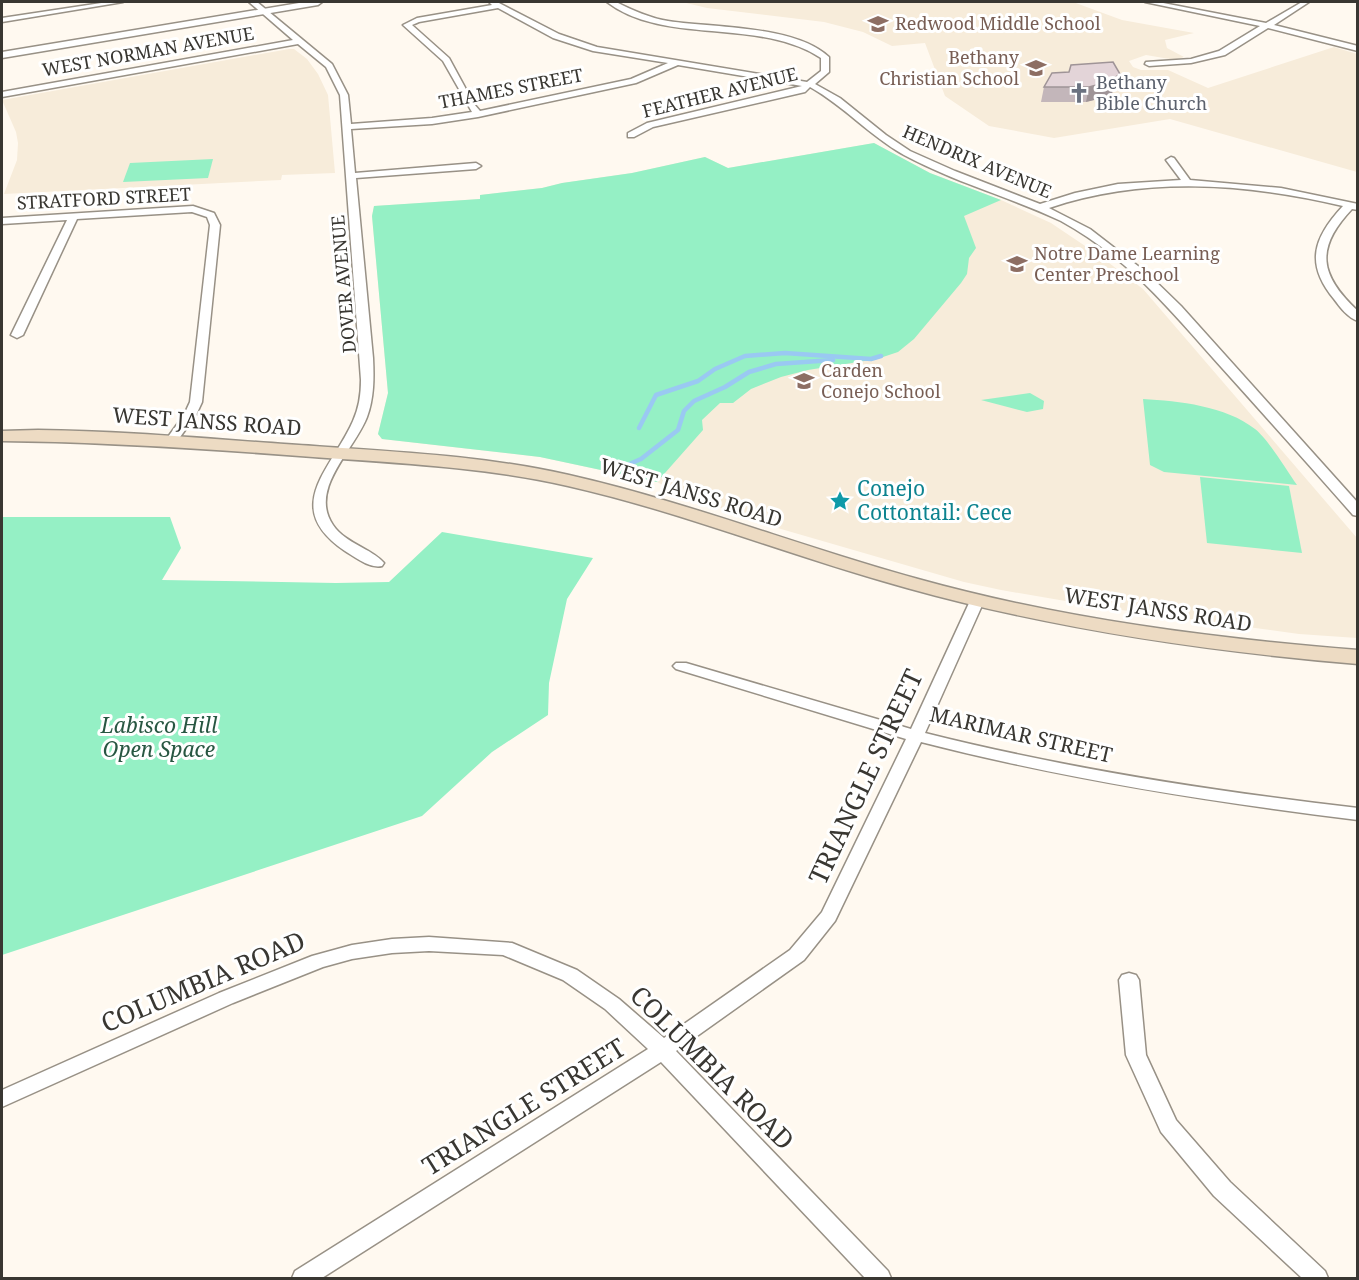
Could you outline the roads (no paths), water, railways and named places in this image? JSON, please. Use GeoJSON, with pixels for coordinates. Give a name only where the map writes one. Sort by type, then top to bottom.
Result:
{"type":"FeatureCollection","features":[{"type":"Feature","properties":{"kind":"main road","name":"WEST JANSS ROAD"},"geometry":{"type":"LineString","coordinates":[[2,436],[70,436],[171,441],[473,465],[565,480],[650,501],[837,562],[977,601],[1118,628],[1231,645],[1358,657]]}},
{"type":"Feature","properties":{"kind":"street"},"geometry":{"type":"LineString","coordinates":[[2,20],[118,2]]}},
{"type":"Feature","properties":{"kind":"street","name":"DOVER AVENUE"},"geometry":{"type":"LineString","coordinates":[[253,2],[316,54],[336,76],[344,95],[368,388],[361,416],[320,490],[321,518],[331,533],[356,552],[377,563]]}},
{"type":"Feature","properties":{"kind":"street"},"geometry":{"type":"LineString","coordinates":[[2,55],[318,2]]}},
{"type":"Feature","properties":{"kind":"street","name":"FEATHER AVENUE"},"geometry":{"type":"LineString","coordinates":[[611,2],[636,14],[668,23],[754,32],[803,43],[816,50],[827,62],[824,75],[802,90],[768,100],[650,125],[630,135]]}},
{"type":"Feature","properties":{"kind":"street"},"geometry":{"type":"LineString","coordinates":[[1149,2],[1265,25],[1358,49]]}},
{"type":"Feature","properties":{"kind":"street"},"geometry":{"type":"LineString","coordinates":[[1149,64],[1208,58],[1222,53],[1306,2]]}},
{"type":"Feature","properties":{"kind":"street"},"geometry":{"type":"LineString","coordinates":[[478,114],[470,105],[446,60],[407,25],[417,20],[496,4]]}},
{"type":"Feature","properties":{"kind":"street","name":"HENDRIX AVENUE"},"geometry":{"type":"LineString","coordinates":[[496,4],[550,33],[579,44],[618,54],[812,85],[842,101],[874,132],[907,153],[939,168],[1042,207],[1112,248],[1153,282],[1358,512]]}},
{"type":"Feature","properties":{"kind":"street","name":"WEST NORMAN AVENUE"},"geometry":{"type":"LineString","coordinates":[[2,95],[299,41]]}},
{"type":"Feature","properties":{"kind":"street","name":"THAMES STREET"},"geometry":{"type":"LineString","coordinates":[[347,128],[432,121],[478,114],[633,81],[676,63]]}},
{"type":"Feature","properties":{"kind":"street"},"geometry":{"type":"LineString","coordinates":[[1171,160],[1188,184]]}},
{"type":"Feature","properties":{"kind":"street"},"geometry":{"type":"LineString","coordinates":[[351,176],[476,166]]}},
{"type":"Feature","properties":{"kind":"street"},"geometry":{"type":"LineString","coordinates":[[1042,207],[1089,192],[1126,187],[1188,184],[1265,189],[1354,206]]}},
{"type":"Feature","properties":{"kind":"street"},"geometry":{"type":"LineString","coordinates":[[1354,206],[1334,220],[1323,237],[1320,271],[1336,298],[1358,318]]}},
{"type":"Feature","properties":{"kind":"street","name":"STRATFORD STREET"},"geometry":{"type":"LineString","coordinates":[[2,220],[177,210],[207,212],[214,219],[196,402],[190,415],[171,441]]}},
{"type":"Feature","properties":{"kind":"street"},"geometry":{"type":"LineString","coordinates":[[17,335],[73,217]]}},
{"type":"Feature","properties":{"kind":"street","name":"TRIANGLE STREET"},"geometry":{"type":"LineString","coordinates":[[303,1278],[663,1050],[788,962],[815,935],[829,916],[977,601]]}},
{"type":"Feature","properties":{"kind":"street","name":"MARIMAR STREET"},"geometry":{"type":"LineString","coordinates":[[681,666],[765,693],[916,735],[1055,769],[1243,799],[1358,814]]}},
{"type":"Feature","properties":{"kind":"street","name":"COLUMBIA ROAD"},"geometry":{"type":"LineString","coordinates":[[2,1099],[287,972],[352,952],[392,946],[429,944],[504,948],[570,975],[604,999],[663,1050],[874,1277]]}},
{"type":"Feature","properties":{"kind":"street"},"geometry":{"type":"LineString","coordinates":[[1129,980],[1136,1055],[1168,1126],[1222,1189],[1317,1278]]}},
{"type":"Feature","properties":{"kind":"waterway"},"geometry":{"type":"LineString","coordinates":[[639,428],[656,395],[698,381],[715,369],[745,356],[785,353],[871,359],[881,356]]}},
{"type":"Feature","properties":{"kind":"waterway"},"geometry":{"type":"LineString","coordinates":[[625,466],[641,459],[678,430],[684,411],[694,401],[725,387],[749,372],[776,364],[833,360]]}},
{"type":"Feature","properties":{"kind":"place","name":"Redwood Middle School"},"geometry":{"type":"Point","coordinates":[878,24]}},
{"type":"Feature","properties":{"kind":"place","name":"Bethany Christian School"},"geometry":{"type":"Point","coordinates":[1036,68]}},
{"type":"Feature","properties":{"kind":"place","name":"Bethany Bible Church"},"geometry":{"type":"Point","coordinates":[1079,93]}},
{"type":"Feature","properties":{"kind":"place","name":"Notre Dame Learning Center Preschool"},"geometry":{"type":"Point","coordinates":[1017,264]}},
{"type":"Feature","properties":{"kind":"place","name":"Carden Conejo School"},"geometry":{"type":"Point","coordinates":[804,381]}},
{"type":"Feature","properties":{"kind":"place","name":"Conejo Cottontail: Cece"},"geometry":{"type":"Point","coordinates":[840,501]}},
{"type":"Feature","properties":{"kind":"park label","name":"Labisco Hill Open Space"},"geometry":{"type":"Point","coordinates":[159,738]}}]}
